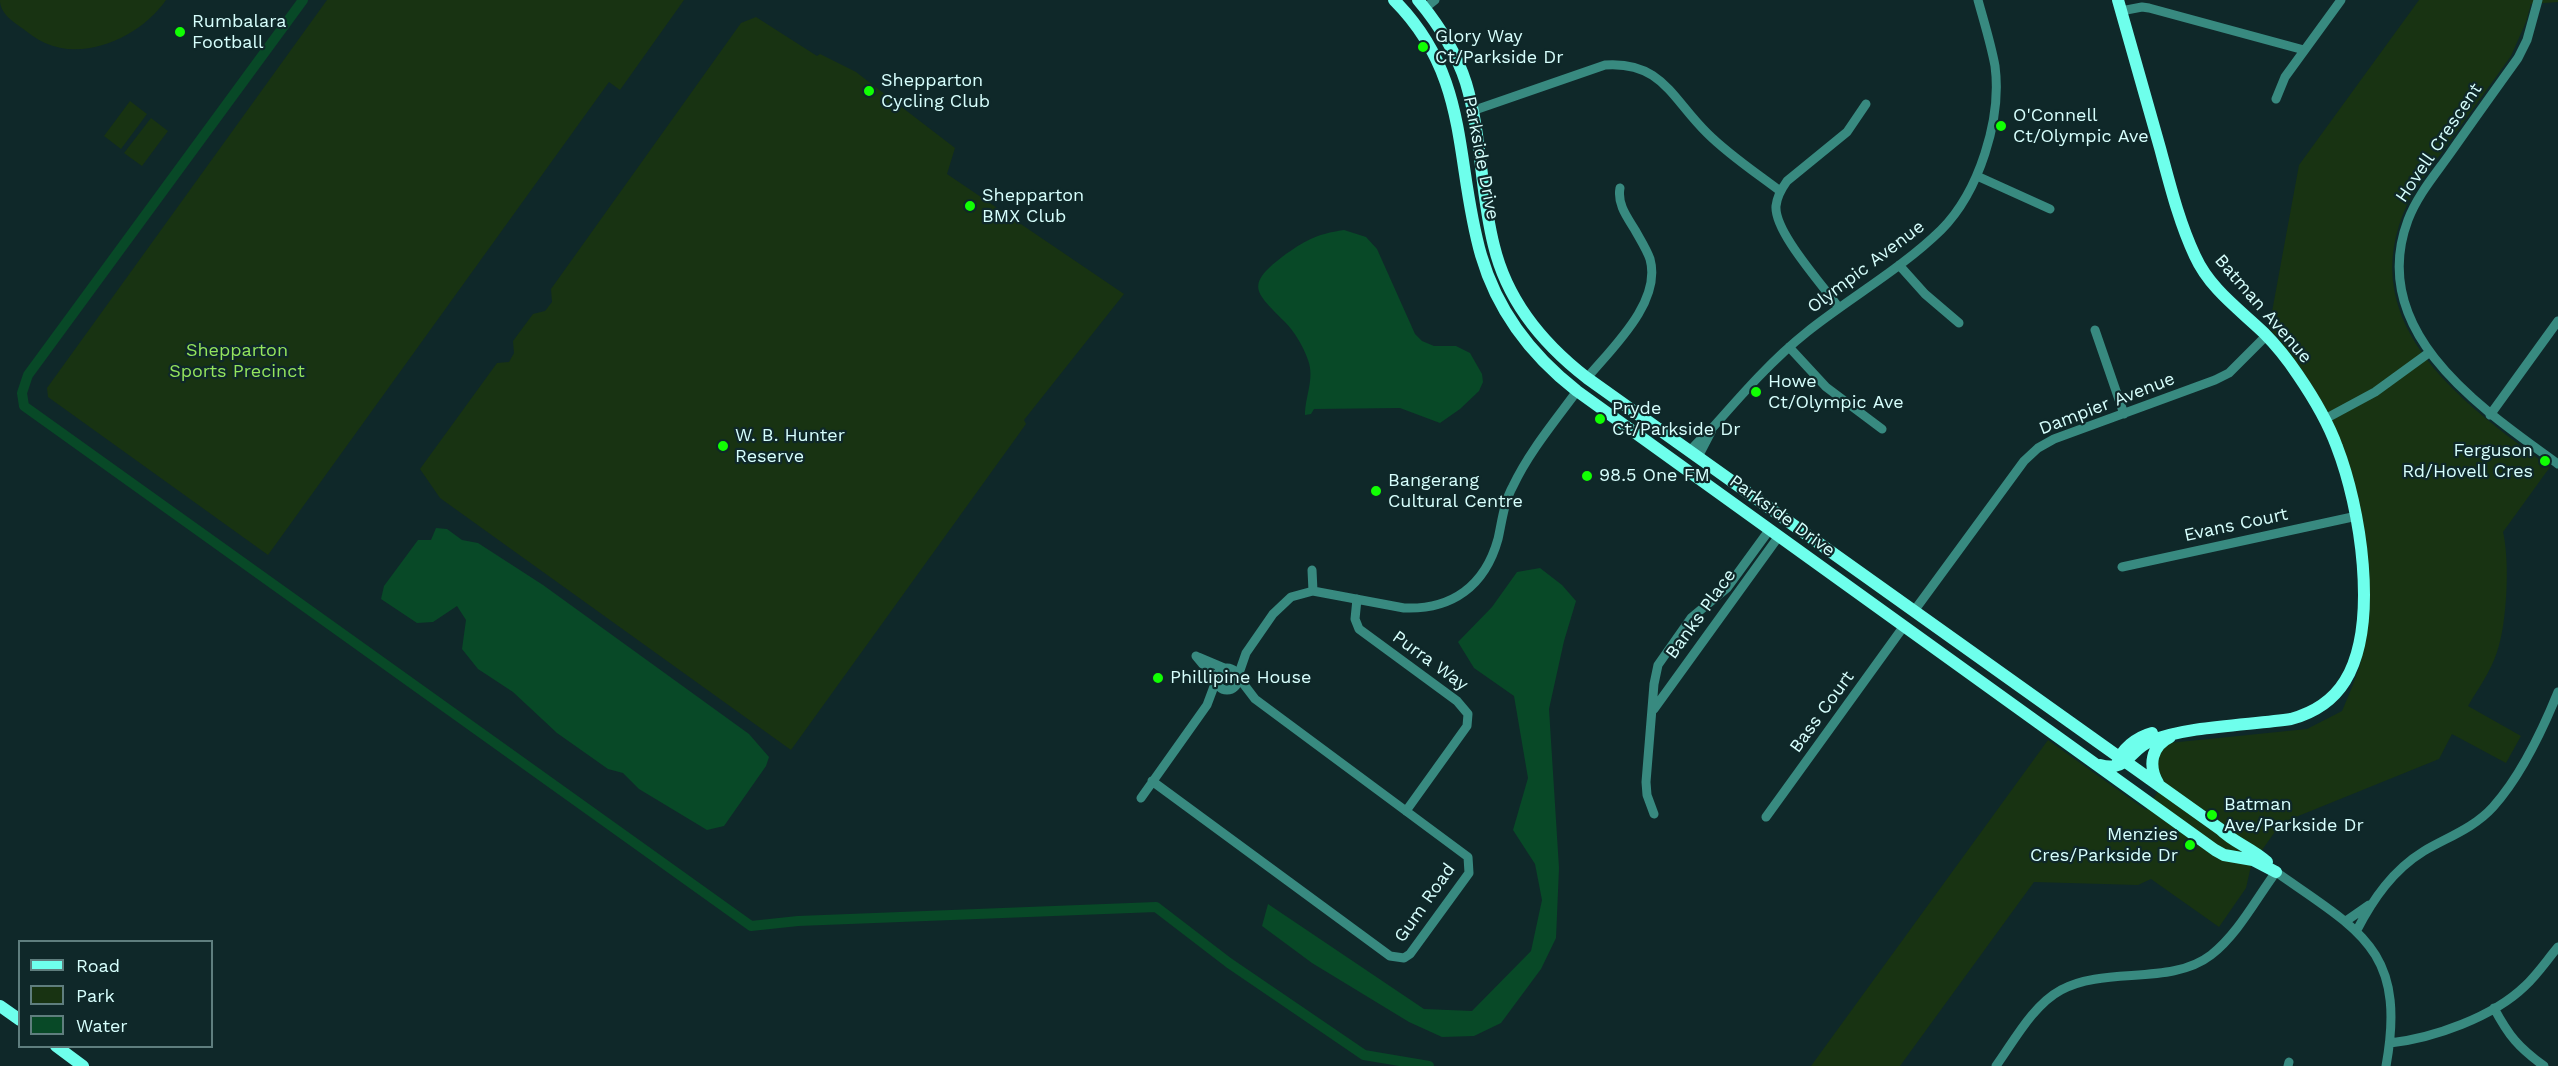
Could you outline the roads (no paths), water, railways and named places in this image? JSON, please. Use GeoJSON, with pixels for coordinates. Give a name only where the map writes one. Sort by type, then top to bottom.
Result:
{"type":"FeatureCollection","features":[{"type":"Feature","properties":{"kind":"street","name":"Parkside Drive"},"geometry":{"type":"LineString","coordinates":[[1394,0],[1412,19],[1433,52],[1450,91],[1481,254],[1506,312],[1535,353],[1577,391],[2222,855],[2250,859],[2276,872],[2357,930],[2372,950],[2387,980],[2392,1004],[2386,1066]]}},
{"type":"Feature","properties":{"kind":"street"},"geometry":{"type":"LineString","coordinates":[[1412,19],[1422,4],[1435,0]]}},
{"type":"Feature","properties":{"kind":"street","name":"Olympic Avenue"},"geometry":{"type":"LineString","coordinates":[[1694,454],[1713,427],[1744,392],[1789,347],[1899,265],[1943,228],[1963,201],[1977,176],[1990,135],[1995,99],[1995,68],[1978,0]]}},
{"type":"Feature","properties":{"kind":"street"},"geometry":{"type":"LineString","coordinates":[[2276,99],[2282,82],[2341,0]]}},
{"type":"Feature","properties":{"kind":"street","name":"Hovell Crescent"},"geometry":{"type":"LineString","coordinates":[[2538,0],[2527,40],[2518,58],[2423,191],[2408,220],[2399,259],[2403,298],[2416,332],[2430,352],[2457,384],[2490,415],[2558,464]]}},
{"type":"Feature","properties":{"kind":"street","name":"Parkside Drive"},"geometry":{"type":"LineString","coordinates":[[1422,4],[1443,33],[1467,85],[1489,224],[1508,285],[1532,325],[1550,347],[1587,378],[2121,761],[2161,786],[2233,841],[2247,846],[2261,856],[2276,872]]}},
{"type":"Feature","properties":{"kind":"street"},"geometry":{"type":"LineString","coordinates":[[2119,6],[2149,8],[2304,50]]}},
{"type":"Feature","properties":{"kind":"street","name":"Batman Avenue"},"geometry":{"type":"LineString","coordinates":[[2119,6],[2177,210],[2196,258],[2210,281],[2266,336],[2299,376],[2325,420],[2337,446],[2357,516],[2362,563],[2361,625],[2352,666],[2335,695],[2307,715],[2291,719],[2180,734],[2165,731],[2145,735],[2129,746],[2121,761]]}},
{"type":"Feature","properties":{"kind":"street"},"geometry":{"type":"LineString","coordinates":[[1456,116],[1605,65],[1623,64],[1641,68],[1667,86],[1692,118],[1725,150],[1780,191]]}},
{"type":"Feature","properties":{"kind":"street"},"geometry":{"type":"LineString","coordinates":[[1839,308],[1780,228],[1776,205],[1780,191],[1787,181],[1847,132],[1866,104]]}},
{"type":"Feature","properties":{"kind":"street"},"geometry":{"type":"LineString","coordinates":[[1977,176],[2050,209]]}},
{"type":"Feature","properties":{"kind":"street"},"geometry":{"type":"LineString","coordinates":[[1141,798],[1208,705],[1217,674],[1246,653],[1283,603],[1292,597],[1313,591],[1404,608],[1435,607],[1452,601],[1473,584],[1493,554],[1508,498],[1522,468],[1577,391],[1641,310],[1649,295],[1652,275],[1650,259],[1621,205],[1620,188]]}},
{"type":"Feature","properties":{"kind":"street"},"geometry":{"type":"LineString","coordinates":[[1899,265],[1924,294],[1959,323]]}},
{"type":"Feature","properties":{"kind":"street"},"geometry":{"type":"LineString","coordinates":[[2490,415],[2558,321]]}},
{"type":"Feature","properties":{"kind":"street"},"geometry":{"type":"LineString","coordinates":[[2095,330],[2124,414]]}},
{"type":"Feature","properties":{"kind":"street","name":"Dampier Avenue"},"geometry":{"type":"LineString","coordinates":[[1914,611],[2031,454],[2054,439],[2229,373],[2266,336]]}},
{"type":"Feature","properties":{"kind":"street"},"geometry":{"type":"LineString","coordinates":[[1789,347],[1826,387],[1882,429]]}},
{"type":"Feature","properties":{"kind":"street"},"geometry":{"type":"LineString","coordinates":[[2325,420],[2375,392],[2430,352]]}},
{"type":"Feature","properties":{"kind":"street"},"geometry":{"type":"LineString","coordinates":[[1684,468],[1694,454]]}},
{"type":"Feature","properties":{"kind":"street","name":"Evans Court"},"geometry":{"type":"LineString","coordinates":[[2122,567],[2357,516]]}},
{"type":"Feature","properties":{"kind":"street"},"geometry":{"type":"LineString","coordinates":[[1774,532],[1784,519]]}},
{"type":"Feature","properties":{"kind":"street","name":"Banks Place"},"geometry":{"type":"LineString","coordinates":[[1652,714],[1665,692],[1722,613],[1736,586],[1774,532]]}},
{"type":"Feature","properties":{"kind":"street"},"geometry":{"type":"LineString","coordinates":[[1312,570],[1313,591]]}},
{"type":"Feature","properties":{"kind":"street","name":"Banks Place"},"geometry":{"type":"LineString","coordinates":[[1654,814],[1646,788],[1655,675],[1659,662],[1689,621],[1736,586]]}},
{"type":"Feature","properties":{"kind":"street","name":"Purra Way"},"geometry":{"type":"LineString","coordinates":[[1358,599],[1355,619],[1359,629],[1457,701],[1467,714],[1467,726],[1406,811]]}},
{"type":"Feature","properties":{"kind":"street"},"geometry":{"type":"LineString","coordinates":[[1711,603],[1722,613]]}},
{"type":"Feature","properties":{"kind":"street"},"geometry":{"type":"LineString","coordinates":[[1904,626],[1914,611]]}},
{"type":"Feature","properties":{"kind":"street","name":"Bass Court"},"geometry":{"type":"LineString","coordinates":[[1766,817],[1904,626]]}},
{"type":"Feature","properties":{"kind":"street"},"geometry":{"type":"LineString","coordinates":[[1208,705],[1236,686],[1246,653]]}},
{"type":"Feature","properties":{"kind":"street"},"geometry":{"type":"LineString","coordinates":[[1229,690],[1220,687],[1196,656],[1233,669],[1238,677]]}},
{"type":"Feature","properties":{"kind":"street","name":"Gum Road"},"geometry":{"type":"LineString","coordinates":[[1152,782],[1397,959],[1410,954],[1469,873],[1468,857],[1463,851],[1255,699],[1238,677]]}},
{"type":"Feature","properties":{"kind":"street","name":"Gum Road"},"geometry":{"type":"LineString","coordinates":[[1229,690],[1255,699]]}},
{"type":"Feature","properties":{"kind":"street"},"geometry":{"type":"LineString","coordinates":[[2357,930],[2371,904],[2401,868],[2422,852],[2471,826],[2493,807],[2531,749],[2558,692]]}},
{"type":"Feature","properties":{"kind":"street"},"geometry":{"type":"LineString","coordinates":[[2161,786],[2154,775],[2153,756],[2162,742],[2180,734]]}},
{"type":"Feature","properties":{"kind":"street"},"geometry":{"type":"LineString","coordinates":[[2095,764],[2107,767],[2121,761],[2125,776],[2160,802],[2190,831]]}},
{"type":"Feature","properties":{"kind":"street"},"geometry":{"type":"LineString","coordinates":[[1996,1066],[2045,1001],[2061,989],[2099,980],[2180,969],[2211,955],[2231,935],[2276,872]]}},
{"type":"Feature","properties":{"kind":"street"},"geometry":{"type":"LineString","coordinates":[[2346,921],[2371,904]]}},
{"type":"Feature","properties":{"kind":"street"},"geometry":{"type":"LineString","coordinates":[[2390,1043],[2435,1034],[2494,1008],[2524,987],[2558,947]]}},
{"type":"Feature","properties":{"kind":"street"},"geometry":{"type":"LineString","coordinates":[[0,1006],[18,1019]]}},
{"type":"Feature","properties":{"kind":"street"},"geometry":{"type":"LineString","coordinates":[[2494,1008],[2508,1033],[2523,1050],[2544,1066]]}},
{"type":"Feature","properties":{"kind":"street"},"geometry":{"type":"LineString","coordinates":[[2391,1031],[2415,1038]]}},
{"type":"Feature","properties":{"kind":"street"},"geometry":{"type":"LineString","coordinates":[[57,1048],[83,1066]]}},
{"type":"Feature","properties":{"kind":"water"},"geometry":{"type":"Polygon","coordinates":[[[1344,230],[1366,237],[1377,249],[1415,334],[1422,341],[1434,346],[1456,346],[1470,353],[1482,374],[1483,382],[1479,391],[1460,409],[1440,423],[1400,408],[1314,409],[1311,414],[1305,415],[1310,381],[1308,360],[1292,330],[1261,296],[1259,283],[1262,275],[1270,267],[1297,247],[1318,236],[1344,230]]]}},
{"type":"Feature","properties":{"kind":"water"},"geometry":{"type":"Polygon","coordinates":[[[436,528],[447,529],[462,540],[478,543],[543,585],[749,734],[769,757],[766,766],[724,826],[707,830],[639,789],[623,773],[608,769],[557,733],[513,692],[478,669],[462,649],[466,620],[457,606],[433,622],[417,623],[381,599],[384,586],[418,540],[431,540],[436,528]]]}},
{"type":"Feature","properties":{"kind":"water"},"geometry":{"type":"Polygon","coordinates":[[[1540,568],[1562,585],[1576,601],[1564,641],[1549,709],[1559,868],[1556,938],[1541,969],[1501,1023],[1474,1036],[1442,1037],[1409,1022],[1312,963],[1262,926],[1268,904],[1424,1009],[1472,1011],[1531,951],[1542,900],[1535,864],[1513,830],[1528,778],[1514,696],[1474,668],[1458,642],[1492,607],[1517,572],[1540,568]]]}},
{"type":"Feature","properties":{"kind":"waterway"},"geometry":{"type":"LineString","coordinates":[[303,0],[28,375],[22,393],[24,406],[751,926],[798,921],[1156,907],[1229,963],[1364,1055],[1429,1066]]}},
{"type":"Feature","properties":{"kind":"place","name":"Rumbalara Football"},"geometry":{"type":"Point","coordinates":[180,32]}},
{"type":"Feature","properties":{"kind":"place","name":"Glory Way Ct/Parkside Dr"},"geometry":{"type":"Point","coordinates":[1423,47]}},
{"type":"Feature","properties":{"kind":"place","name":"Shepparton Cycling Club"},"geometry":{"type":"Point","coordinates":[869,91]}},
{"type":"Feature","properties":{"kind":"place","name":"O'Connell Ct/Olympic Ave"},"geometry":{"type":"Point","coordinates":[2001,126]}},
{"type":"Feature","properties":{"kind":"place","name":"Shepparton BMX Club"},"geometry":{"type":"Point","coordinates":[970,206]}},
{"type":"Feature","properties":{"kind":"place","name":"Howe Ct/Olympic Ave"},"geometry":{"type":"Point","coordinates":[1756,392]}},
{"type":"Feature","properties":{"kind":"place","name":"Pryde Ct/Parkside Dr"},"geometry":{"type":"Point","coordinates":[1600,419]}},
{"type":"Feature","properties":{"kind":"place","name":"W. B. Hunter Reserve"},"geometry":{"type":"Point","coordinates":[723,446]}},
{"type":"Feature","properties":{"kind":"place","name":"Ferguson Rd/Hovell Cres"},"geometry":{"type":"Point","coordinates":[2545,461]}},
{"type":"Feature","properties":{"kind":"place","name":"98.5 One FM"},"geometry":{"type":"Point","coordinates":[1587,476]}},
{"type":"Feature","properties":{"kind":"place","name":"Bangerang Cultural Centre"},"geometry":{"type":"Point","coordinates":[1376,491]}},
{"type":"Feature","properties":{"kind":"place","name":"Phillipine House"},"geometry":{"type":"Point","coordinates":[1158,678]}},
{"type":"Feature","properties":{"kind":"place","name":"Batman Ave/Parkside Dr"},"geometry":{"type":"Point","coordinates":[2212,815]}},
{"type":"Feature","properties":{"kind":"place","name":"Menzies Cres/Parkside Dr"},"geometry":{"type":"Point","coordinates":[2190,845]}},
{"type":"Feature","properties":{"kind":"park label","name":"Shepparton Sports Precinct"},"geometry":{"type":"Point","coordinates":[237,361]}}]}
